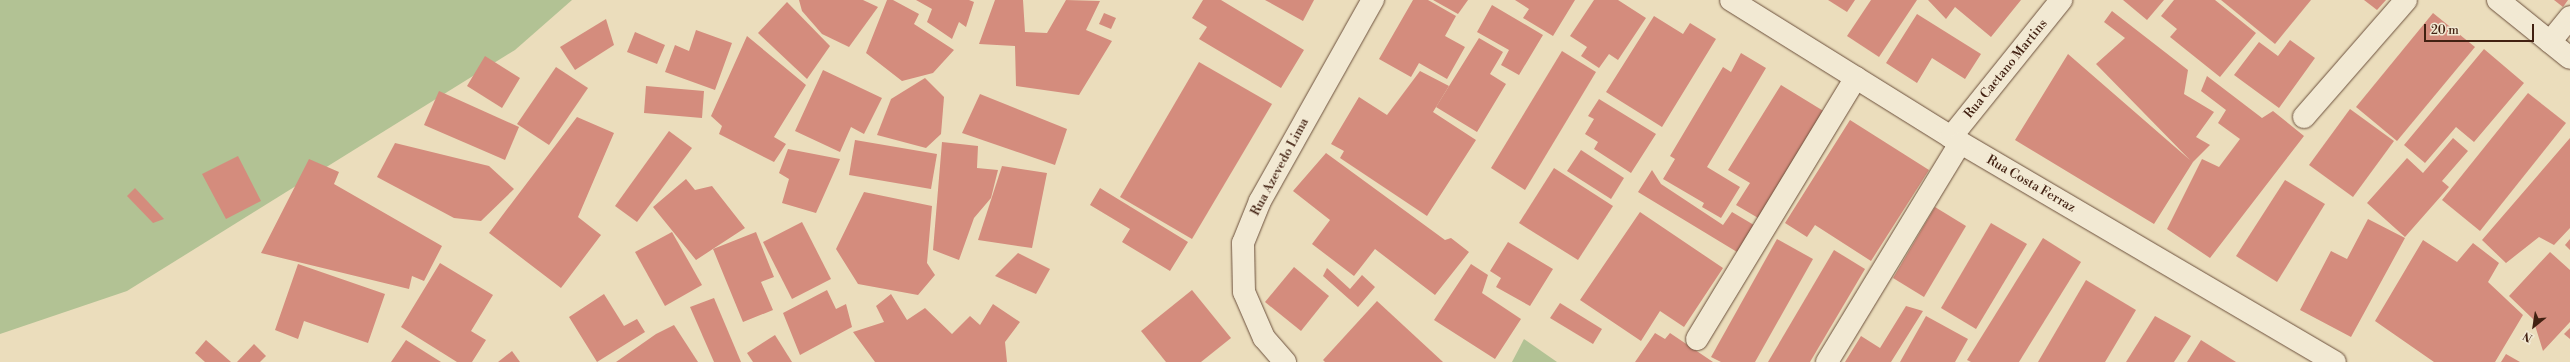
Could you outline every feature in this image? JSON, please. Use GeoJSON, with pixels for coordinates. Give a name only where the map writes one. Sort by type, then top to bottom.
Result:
{"type":"FeatureCollection","features":[{"type":"Feature","properties":{"kind":"street","name":"Rua Azevedo Lima"},"geometry":{"type":"LineString","coordinates":[[1285,362],[1264,338],[1244,292],[1243,244],[1260,201],[1373,0]]}},
{"type":"Feature","properties":{"kind":"street","name":"Rua Costa Ferraz"},"geometry":{"type":"LineString","coordinates":[[1731,0],[1956,140],[2335,362]]}},
{"type":"Feature","properties":{"kind":"street","name":"Rua Caetano Martins"},"geometry":{"type":"LineString","coordinates":[[1827,362],[1956,140],[2061,0]]}},
{"type":"Feature","properties":{"kind":"street"},"geometry":{"type":"LineString","coordinates":[[2304,117],[2406,0]]}},
{"type":"Feature","properties":{"kind":"street"},"geometry":{"type":"LineString","coordinates":[[2498,0],[2570,58]]}},
{"type":"Feature","properties":{"kind":"street"},"geometry":{"type":"LineString","coordinates":[[2550,42],[2570,17]]}},
{"type":"Feature","properties":{"kind":"street"},"geometry":{"type":"LineString","coordinates":[[1697,339],[1856,78]]}},
{"type":"Feature","properties":{"kind":"green space"},"geometry":{"type":"Polygon","coordinates":[[[0,0],[572,0],[515,50],[127,291],[0,334],[0,0]]]}},
{"type":"Feature","properties":{"kind":"green space"},"geometry":{"type":"Polygon","coordinates":[[[1524,339],[1557,362],[1512,362],[1524,339]]]}},
{"type":"Feature","properties":{"kind":"building"},"geometry":{"type":"Polygon","coordinates":[[[799,0],[863,0],[878,7],[849,47],[822,34],[802,11],[799,0]]]}},
{"type":"Feature","properties":{"kind":"building"},"geometry":{"type":"Polygon","coordinates":[[[887,0],[893,0],[919,14],[914,24],[954,50],[933,73],[902,81],[866,53],[887,0]]]}},
{"type":"Feature","properties":{"kind":"building"},"geometry":{"type":"Polygon","coordinates":[[[916,0],[969,0],[974,2],[966,27],[959,22],[952,39],[927,22],[932,9],[916,0]]]}},
{"type":"Feature","properties":{"kind":"building"},"geometry":{"type":"Polygon","coordinates":[[[995,0],[1023,0],[1025,32],[1047,33],[1066,0],[1100,1],[1086,30],[1112,41],[1079,95],[1016,86],[1015,46],[979,44],[995,0]]]}},
{"type":"Feature","properties":{"kind":"building"},"geometry":{"type":"Polygon","coordinates":[[[1203,0],[1221,0],[1304,50],[1281,88],[1199,39],[1207,27],[1192,18],[1203,0]]]}},
{"type":"Feature","properties":{"kind":"building"},"geometry":{"type":"Polygon","coordinates":[[[1265,0],[1314,0],[1303,21],[1265,0]]]}},
{"type":"Feature","properties":{"kind":"building"},"geometry":{"type":"Polygon","coordinates":[[[1413,0],[1428,0],[1456,16],[1445,36],[1465,47],[1447,79],[1419,63],[1411,77],[1379,59],[1413,0]]]}},
{"type":"Feature","properties":{"kind":"building"},"geometry":{"type":"Polygon","coordinates":[[[1433,0],[1468,0],[1458,14],[1433,0]]]}},
{"type":"Feature","properties":{"kind":"building"},"geometry":{"type":"Polygon","coordinates":[[[1515,0],[1575,0],[1553,36],[1523,18],[1529,9],[1515,0]]]}},
{"type":"Feature","properties":{"kind":"building"},"geometry":{"type":"Polygon","coordinates":[[[1594,0],[1618,0],[1646,18],[1618,60],[1609,54],[1599,68],[1581,56],[1587,47],[1570,36],[1594,0]]]}},
{"type":"Feature","properties":{"kind":"building"},"geometry":{"type":"Polygon","coordinates":[[[1828,0],[1855,0],[1847,12],[1828,0]]]}},
{"type":"Feature","properties":{"kind":"building"},"geometry":{"type":"Polygon","coordinates":[[[1871,0],[1917,0],[1879,57],[1847,36],[1871,0]]]}},
{"type":"Feature","properties":{"kind":"building"},"geometry":{"type":"Polygon","coordinates":[[[1928,0],[2021,0],[1991,37],[1955,7],[1946,19],[1928,0]]]}},
{"type":"Feature","properties":{"kind":"building"},"geometry":{"type":"Polygon","coordinates":[[[2123,0],[2164,0],[2147,20],[2123,0]]]}},
{"type":"Feature","properties":{"kind":"building"},"geometry":{"type":"Polygon","coordinates":[[[2174,0],[2215,0],[2256,33],[2220,77],[2170,37],[2177,29],[2161,16],[2174,0]]]}},
{"type":"Feature","properties":{"kind":"building"},"geometry":{"type":"Polygon","coordinates":[[[2221,0],[2311,0],[2275,44],[2221,0]]]}},
{"type":"Feature","properties":{"kind":"building"},"geometry":{"type":"Polygon","coordinates":[[[2364,0],[2386,0],[2377,10],[2364,0]]]}},
{"type":"Feature","properties":{"kind":"building"},"geometry":{"type":"Polygon","coordinates":[[[2554,0],[2568,0],[2563,7],[2554,0]]]}},
{"type":"Feature","properties":{"kind":"building"},"geometry":{"type":"Polygon","coordinates":[[[787,2],[830,46],[807,79],[758,33],[787,2]]]}},
{"type":"Feature","properties":{"kind":"building"},"geometry":{"type":"Polygon","coordinates":[[[1492,5],[1543,35],[1519,75],[1501,65],[1509,50],[1477,32],[1492,5]]]}},
{"type":"Feature","properties":{"kind":"building"},"geometry":{"type":"Polygon","coordinates":[[[2112,11],[2188,70],[2184,94],[2214,112],[2196,137],[2210,145],[2193,162],[2154,224],[2015,140],[2068,54],[2190,160],[2096,64],[2125,38],[2104,22],[2112,11]]]}},
{"type":"Feature","properties":{"kind":"building"},"geometry":{"type":"Polygon","coordinates":[[[1104,13],[1116,18],[1111,29],[1099,24],[1104,13]]]}},
{"type":"Feature","properties":{"kind":"building"},"geometry":{"type":"Polygon","coordinates":[[[2433,13],[2475,47],[2397,141],[2356,107],[2433,13]]]}},
{"type":"Feature","properties":{"kind":"building"},"geometry":{"type":"Polygon","coordinates":[[[1917,14],[1981,54],[1965,79],[1932,58],[1917,83],[1886,63],[1917,14]]]}},
{"type":"Feature","properties":{"kind":"building"},"geometry":{"type":"Polygon","coordinates":[[[1654,16],[1683,34],[1690,23],[1716,39],[1662,127],[1606,92],[1654,16]]]}},
{"type":"Feature","properties":{"kind":"building"},"geometry":{"type":"Polygon","coordinates":[[[606,19],[614,45],[575,70],[560,47],[606,19]]]}},
{"type":"Feature","properties":{"kind":"building"},"geometry":{"type":"Polygon","coordinates":[[[696,30],[732,43],[715,90],[665,72],[675,45],[689,51],[696,30]]]}},
{"type":"Feature","properties":{"kind":"building"},"geometry":{"type":"Polygon","coordinates":[[[635,32],[665,45],[657,64],[627,52],[635,32]]]}},
{"type":"Feature","properties":{"kind":"building"},"geometry":{"type":"Polygon","coordinates":[[[747,36],[806,85],[774,137],[786,144],[774,162],[719,134],[722,126],[711,116],[747,36]]]}},
{"type":"Feature","properties":{"kind":"building"},"geometry":{"type":"Polygon","coordinates":[[[1479,38],[1503,52],[1490,74],[1506,84],[1477,132],[1436,107],[1479,38]]]}},
{"type":"Feature","properties":{"kind":"building"},"geometry":{"type":"Polygon","coordinates":[[[2290,40],[2315,58],[2279,108],[2234,75],[2259,42],[2278,56],[2290,40]]]}},
{"type":"Feature","properties":{"kind":"building"},"geometry":{"type":"Polygon","coordinates":[[[2484,49],[2524,83],[2474,142],[2456,127],[2425,163],[2404,145],[2484,49]]]}},
{"type":"Feature","properties":{"kind":"building"},"geometry":{"type":"Polygon","coordinates":[[[1562,51],[1596,72],[1525,190],[1491,168],[1562,51]]]}},
{"type":"Feature","properties":{"kind":"building"},"geometry":{"type":"Polygon","coordinates":[[[1741,53],[1766,68],[1707,167],[1740,187],[1721,218],[1702,207],[1704,203],[1663,179],[1675,159],[1670,156],[1723,67],[1731,72],[1741,53]]]}},
{"type":"Feature","properties":{"kind":"building"},"geometry":{"type":"Polygon","coordinates":[[[485,56],[520,78],[502,108],[467,86],[485,56]]]}},
{"type":"Feature","properties":{"kind":"building"},"geometry":{"type":"Polygon","coordinates":[[[1199,62],[1272,104],[1192,239],[1120,197],[1199,62]]]}},
{"type":"Feature","properties":{"kind":"building"},"geometry":{"type":"Polygon","coordinates":[[[556,67],[588,88],[549,145],[517,124],[556,67]]]}},
{"type":"Feature","properties":{"kind":"building"},"geometry":{"type":"Polygon","coordinates":[[[823,70],[882,98],[864,134],[851,127],[840,152],[795,131],[823,70]]]}},
{"type":"Feature","properties":{"kind":"building"},"geometry":{"type":"Polygon","coordinates":[[[1420,71],[1449,86],[1433,112],[1476,140],[1427,216],[1340,158],[1344,151],[1331,144],[1359,97],[1387,115],[1420,71]]]}},
{"type":"Feature","properties":{"kind":"building"},"geometry":{"type":"Polygon","coordinates":[[[2207,76],[2262,118],[2273,111],[2304,136],[2210,258],[2167,229],[2202,159],[2219,167],[2240,139],[2218,123],[2226,110],[2201,91],[2207,76]]]}},
{"type":"Feature","properties":{"kind":"building"},"geometry":{"type":"Polygon","coordinates":[[[925,78],[944,97],[941,134],[926,148],[877,135],[891,99],[925,78]]]}},
{"type":"Feature","properties":{"kind":"building"},"geometry":{"type":"Polygon","coordinates":[[[1781,85],[1830,115],[1765,222],[1736,205],[1750,183],[1728,170],[1781,85]]]}},
{"type":"Feature","properties":{"kind":"building"},"geometry":{"type":"Polygon","coordinates":[[[646,86],[704,91],[702,118],[644,113],[646,86]]]}},
{"type":"Feature","properties":{"kind":"building"},"geometry":{"type":"Polygon","coordinates":[[[439,91],[519,127],[505,160],[424,125],[439,91]]]}},
{"type":"Feature","properties":{"kind":"building"},"geometry":{"type":"Polygon","coordinates":[[[2528,93],[2566,123],[2480,231],[2442,200],[2528,93]]]}},
{"type":"Feature","properties":{"kind":"building"},"geometry":{"type":"Polygon","coordinates":[[[980,94],[1067,129],[1055,165],[962,133],[980,94]]]}},
{"type":"Feature","properties":{"kind":"building"},"geometry":{"type":"Polygon","coordinates":[[[1599,99],[1656,134],[1631,173],[1594,149],[1598,142],[1585,134],[1594,119],[1588,116],[1599,99]]]}},
{"type":"Feature","properties":{"kind":"building"},"geometry":{"type":"Polygon","coordinates":[[[2350,109],[2394,141],[2353,197],[2309,165],[2350,109]]]}},
{"type":"Feature","properties":{"kind":"building"},"geometry":{"type":"Polygon","coordinates":[[[577,117],[614,133],[578,217],[601,235],[561,288],[489,233],[577,117]]]}},
{"type":"Feature","properties":{"kind":"building"},"geometry":{"type":"Polygon","coordinates":[[[1850,120],[1929,170],[1871,261],[1815,225],[1807,237],[1785,223],[1850,120]]]}},
{"type":"Feature","properties":{"kind":"building"},"geometry":{"type":"Polygon","coordinates":[[[669,131],[692,148],[637,222],[615,206],[669,131]]]}},
{"type":"Feature","properties":{"kind":"building"},"geometry":{"type":"Polygon","coordinates":[[[2453,138],[2468,151],[2442,181],[2449,187],[2405,237],[2367,203],[2407,158],[2423,173],[2453,138]]]}},
{"type":"Feature","properties":{"kind":"building"},"geometry":{"type":"Polygon","coordinates":[[[2570,138],[2570,228],[2554,245],[2539,237],[2506,263],[2482,240],[2570,138]]]}},
{"type":"Feature","properties":{"kind":"building"},"geometry":{"type":"Polygon","coordinates":[[[855,140],[937,154],[931,189],[849,175],[855,140]]]}},
{"type":"Feature","properties":{"kind":"building"},"geometry":{"type":"Polygon","coordinates":[[[942,142],[978,146],[977,168],[998,170],[991,198],[974,218],[959,260],[933,250],[942,142]]]}},
{"type":"Feature","properties":{"kind":"building"},"geometry":{"type":"Polygon","coordinates":[[[395,143],[489,166],[514,189],[481,221],[454,218],[377,177],[395,143]]]}},
{"type":"Feature","properties":{"kind":"building"},"geometry":{"type":"Polygon","coordinates":[[[788,149],[840,159],[816,213],[782,203],[789,179],[779,173],[788,149]]]}},
{"type":"Feature","properties":{"kind":"building"},"geometry":{"type":"Polygon","coordinates":[[[1581,150],[1624,178],[1611,199],[1567,171],[1581,150]]]}},
{"type":"Feature","properties":{"kind":"building"},"geometry":{"type":"Polygon","coordinates":[[[1326,153],[1445,240],[1451,238],[1469,252],[1435,295],[1375,249],[1354,276],[1312,244],[1330,220],[1293,191],[1326,153]]]}},
{"type":"Feature","properties":{"kind":"building"},"geometry":{"type":"Polygon","coordinates":[[[238,156],[261,201],[226,219],[202,174],[238,156]]]}},
{"type":"Feature","properties":{"kind":"building"},"geometry":{"type":"Polygon","coordinates":[[[309,159],[339,172],[334,184],[442,246],[424,281],[412,276],[409,289],[261,253],[309,159]]]}},
{"type":"Feature","properties":{"kind":"building"},"geometry":{"type":"Polygon","coordinates":[[[1002,166],[1047,173],[1032,248],[978,240],[1002,166]]]}},
{"type":"Feature","properties":{"kind":"building"},"geometry":{"type":"Polygon","coordinates":[[[1554,168],[1613,206],[1578,260],[1519,223],[1554,168]]]}},
{"type":"Feature","properties":{"kind":"building"},"geometry":{"type":"Polygon","coordinates":[[[1652,170],[1661,184],[1723,225],[1732,212],[1759,228],[1742,255],[1638,192],[1652,170]]]}},
{"type":"Feature","properties":{"kind":"building"},"geometry":{"type":"Polygon","coordinates":[[[686,179],[695,190],[712,186],[745,228],[696,260],[653,207],[686,179]]]}},
{"type":"Feature","properties":{"kind":"building"},"geometry":{"type":"Polygon","coordinates":[[[2285,180],[2325,204],[2277,282],[2236,256],[2285,180]]]}},
{"type":"Feature","properties":{"kind":"building"},"geometry":{"type":"Polygon","coordinates":[[[135,188],[164,219],[153,223],[127,196],[135,188]]]}},
{"type":"Feature","properties":{"kind":"building"},"geometry":{"type":"Polygon","coordinates":[[[1100,188],[1188,242],[1170,271],[1122,242],[1130,229],[1090,205],[1100,188]]]}},
{"type":"Feature","properties":{"kind":"building"},"geometry":{"type":"Polygon","coordinates":[[[864,192],[932,206],[927,263],[935,275],[918,295],[858,284],[836,249],[864,192]]]}},
{"type":"Feature","properties":{"kind":"building"},"geometry":{"type":"Polygon","coordinates":[[[1935,207],[1966,226],[1924,297],[1893,278],[1935,207]]]}},
{"type":"Feature","properties":{"kind":"building"},"geometry":{"type":"Polygon","coordinates":[[[1640,212],[1723,268],[1684,327],[1660,311],[1641,341],[1580,300],[1640,212]]]}},
{"type":"Feature","properties":{"kind":"building"},"geometry":{"type":"Polygon","coordinates":[[[2368,219],[2405,238],[2351,337],[2300,310],[2331,251],[2347,259],[2368,219]]]}},
{"type":"Feature","properties":{"kind":"building"},"geometry":{"type":"Polygon","coordinates":[[[802,222],[831,279],[792,299],[763,242],[802,222]]]}},
{"type":"Feature","properties":{"kind":"building"},"geometry":{"type":"Polygon","coordinates":[[[1991,223],[2027,244],[1976,329],[1941,308],[1991,223]]]}},
{"type":"Feature","properties":{"kind":"building"},"geometry":{"type":"Polygon","coordinates":[[[672,232],[702,285],[665,306],[635,252],[672,232]]]}},
{"type":"Feature","properties":{"kind":"building"},"geometry":{"type":"Polygon","coordinates":[[[756,232],[774,277],[761,282],[773,310],[743,322],[713,249],[756,232]]]}},
{"type":"Feature","properties":{"kind":"building"},"geometry":{"type":"Polygon","coordinates":[[[2043,238],[2081,262],[2019,362],[1971,362],[1967,360],[2043,238]]]}},
{"type":"Feature","properties":{"kind":"building"},"geometry":{"type":"Polygon","coordinates":[[[1777,239],[1813,259],[1755,362],[1721,362],[1711,357],[1777,239]]]}},
{"type":"Feature","properties":{"kind":"building"},"geometry":{"type":"Polygon","coordinates":[[[2570,239],[2570,250],[2565,245],[2570,239]]]}},
{"type":"Feature","properties":{"kind":"building"},"geometry":{"type":"Polygon","coordinates":[[[2423,240],[2457,262],[2473,243],[2499,263],[2488,282],[2523,315],[2495,362],[2434,362],[2375,321],[2423,240]]]}},
{"type":"Feature","properties":{"kind":"building"},"geometry":{"type":"Polygon","coordinates":[[[1508,242],[1553,269],[1530,306],[1496,287],[1501,278],[1490,271],[1508,242]]]}},
{"type":"Feature","properties":{"kind":"building"},"geometry":{"type":"Polygon","coordinates":[[[1834,250],[1865,269],[1810,362],[1768,362],[1834,250]]]}},
{"type":"Feature","properties":{"kind":"building"},"geometry":{"type":"Polygon","coordinates":[[[2550,252],[2570,270],[2570,322],[2543,351],[2533,319],[2509,296],[2550,252]]]}},
{"type":"Feature","properties":{"kind":"building"},"geometry":{"type":"Polygon","coordinates":[[[1018,253],[1050,269],[1036,294],[995,276],[1018,253]]]}},
{"type":"Feature","properties":{"kind":"building"},"geometry":{"type":"Polygon","coordinates":[[[440,263],[493,295],[471,331],[486,340],[472,362],[457,362],[401,327],[440,263]]]}},
{"type":"Feature","properties":{"kind":"building"},"geometry":{"type":"Polygon","coordinates":[[[298,264],[385,294],[368,343],[304,321],[298,339],[275,330],[298,264]]]}},
{"type":"Feature","properties":{"kind":"building"},"geometry":{"type":"Polygon","coordinates":[[[1471,264],[1488,275],[1482,293],[1521,319],[1495,359],[1434,320],[1471,264]]]}},
{"type":"Feature","properties":{"kind":"building"},"geometry":{"type":"Polygon","coordinates":[[[1294,267],[1329,296],[1301,331],[1265,302],[1294,267]]]}},
{"type":"Feature","properties":{"kind":"building"},"geometry":{"type":"Polygon","coordinates":[[[1327,268],[1350,289],[1362,275],[1375,287],[1358,307],[1323,276],[1327,268]]]}},
{"type":"Feature","properties":{"kind":"building"},"geometry":{"type":"Polygon","coordinates":[[[2086,280],[2136,310],[2105,362],[2038,362],[2086,280]]]}},
{"type":"Feature","properties":{"kind":"building"},"geometry":{"type":"Polygon","coordinates":[[[827,290],[836,309],[846,304],[852,327],[800,355],[783,313],[827,290]]]}},
{"type":"Feature","properties":{"kind":"building"},"geometry":{"type":"Polygon","coordinates":[[[1192,290],[1231,338],[1201,362],[1166,362],[1141,331],[1192,290]]]}},
{"type":"Feature","properties":{"kind":"building"},"geometry":{"type":"Polygon","coordinates":[[[604,294],[624,326],[637,319],[645,332],[597,362],[569,317],[604,294]]]}},
{"type":"Feature","properties":{"kind":"building"},"geometry":{"type":"Polygon","coordinates":[[[891,294],[907,320],[925,308],[952,334],[970,316],[980,325],[993,304],[1020,322],[1005,342],[1007,362],[875,362],[853,332],[884,322],[876,306],[891,294]]]}},
{"type":"Feature","properties":{"kind":"building"},"geometry":{"type":"Polygon","coordinates":[[[714,298],[741,362],[714,362],[690,307],[714,298]]]}},
{"type":"Feature","properties":{"kind":"building"},"geometry":{"type":"Polygon","coordinates":[[[1377,301],[1443,362],[1325,362],[1323,360],[1377,301]]]}},
{"type":"Feature","properties":{"kind":"building"},"geometry":{"type":"Polygon","coordinates":[[[1560,303],[1602,329],[1593,344],[1550,318],[1560,303]]]}},
{"type":"Feature","properties":{"kind":"building"},"geometry":{"type":"Polygon","coordinates":[[[1906,306],[1923,311],[1891,362],[1845,362],[1861,336],[1880,348],[1906,306]]]}},
{"type":"Feature","properties":{"kind":"building"},"geometry":{"type":"Polygon","coordinates":[[[1926,316],[1968,339],[1955,362],[1900,362],[1926,316]]]}},
{"type":"Feature","properties":{"kind":"building"},"geometry":{"type":"Polygon","coordinates":[[[2155,316],[2191,336],[2174,362],[2126,362],[2155,316]]]}},
{"type":"Feature","properties":{"kind":"building"},"geometry":{"type":"Polygon","coordinates":[[[674,325],[698,362],[616,362],[656,334],[674,325]]]}},
{"type":"Feature","properties":{"kind":"building"},"geometry":{"type":"Polygon","coordinates":[[[2570,328],[2570,339],[2564,334],[2570,328]]]}},
{"type":"Feature","properties":{"kind":"building"},"geometry":{"type":"Polygon","coordinates":[[[1655,333],[1665,339],[1670,333],[1713,362],[1635,362],[1655,333]]]}},
{"type":"Feature","properties":{"kind":"building"},"geometry":{"type":"Polygon","coordinates":[[[775,335],[792,362],[753,362],[747,353],[775,335]]]}},
{"type":"Feature","properties":{"kind":"building"},"geometry":{"type":"Polygon","coordinates":[[[206,340],[231,362],[205,362],[195,353],[206,340]]]}},
{"type":"Feature","properties":{"kind":"building"},"geometry":{"type":"Polygon","coordinates":[[[406,340],[441,362],[391,362],[406,340]]]}},
{"type":"Feature","properties":{"kind":"building"},"geometry":{"type":"Polygon","coordinates":[[[2201,340],[2236,362],[2187,362],[2201,340]]]}},
{"type":"Feature","properties":{"kind":"building"},"geometry":{"type":"Polygon","coordinates":[[[254,344],[266,356],[260,362],[237,362],[254,344]]]}},
{"type":"Feature","properties":{"kind":"building"},"geometry":{"type":"Polygon","coordinates":[[[512,351],[520,362],[498,362],[512,351]]]}},
{"type":"Feature","properties":{"kind":"building"},"geometry":{"type":"Polygon","coordinates":[[[2506,354],[2520,362],[2501,362],[2506,354]]]}}]}
